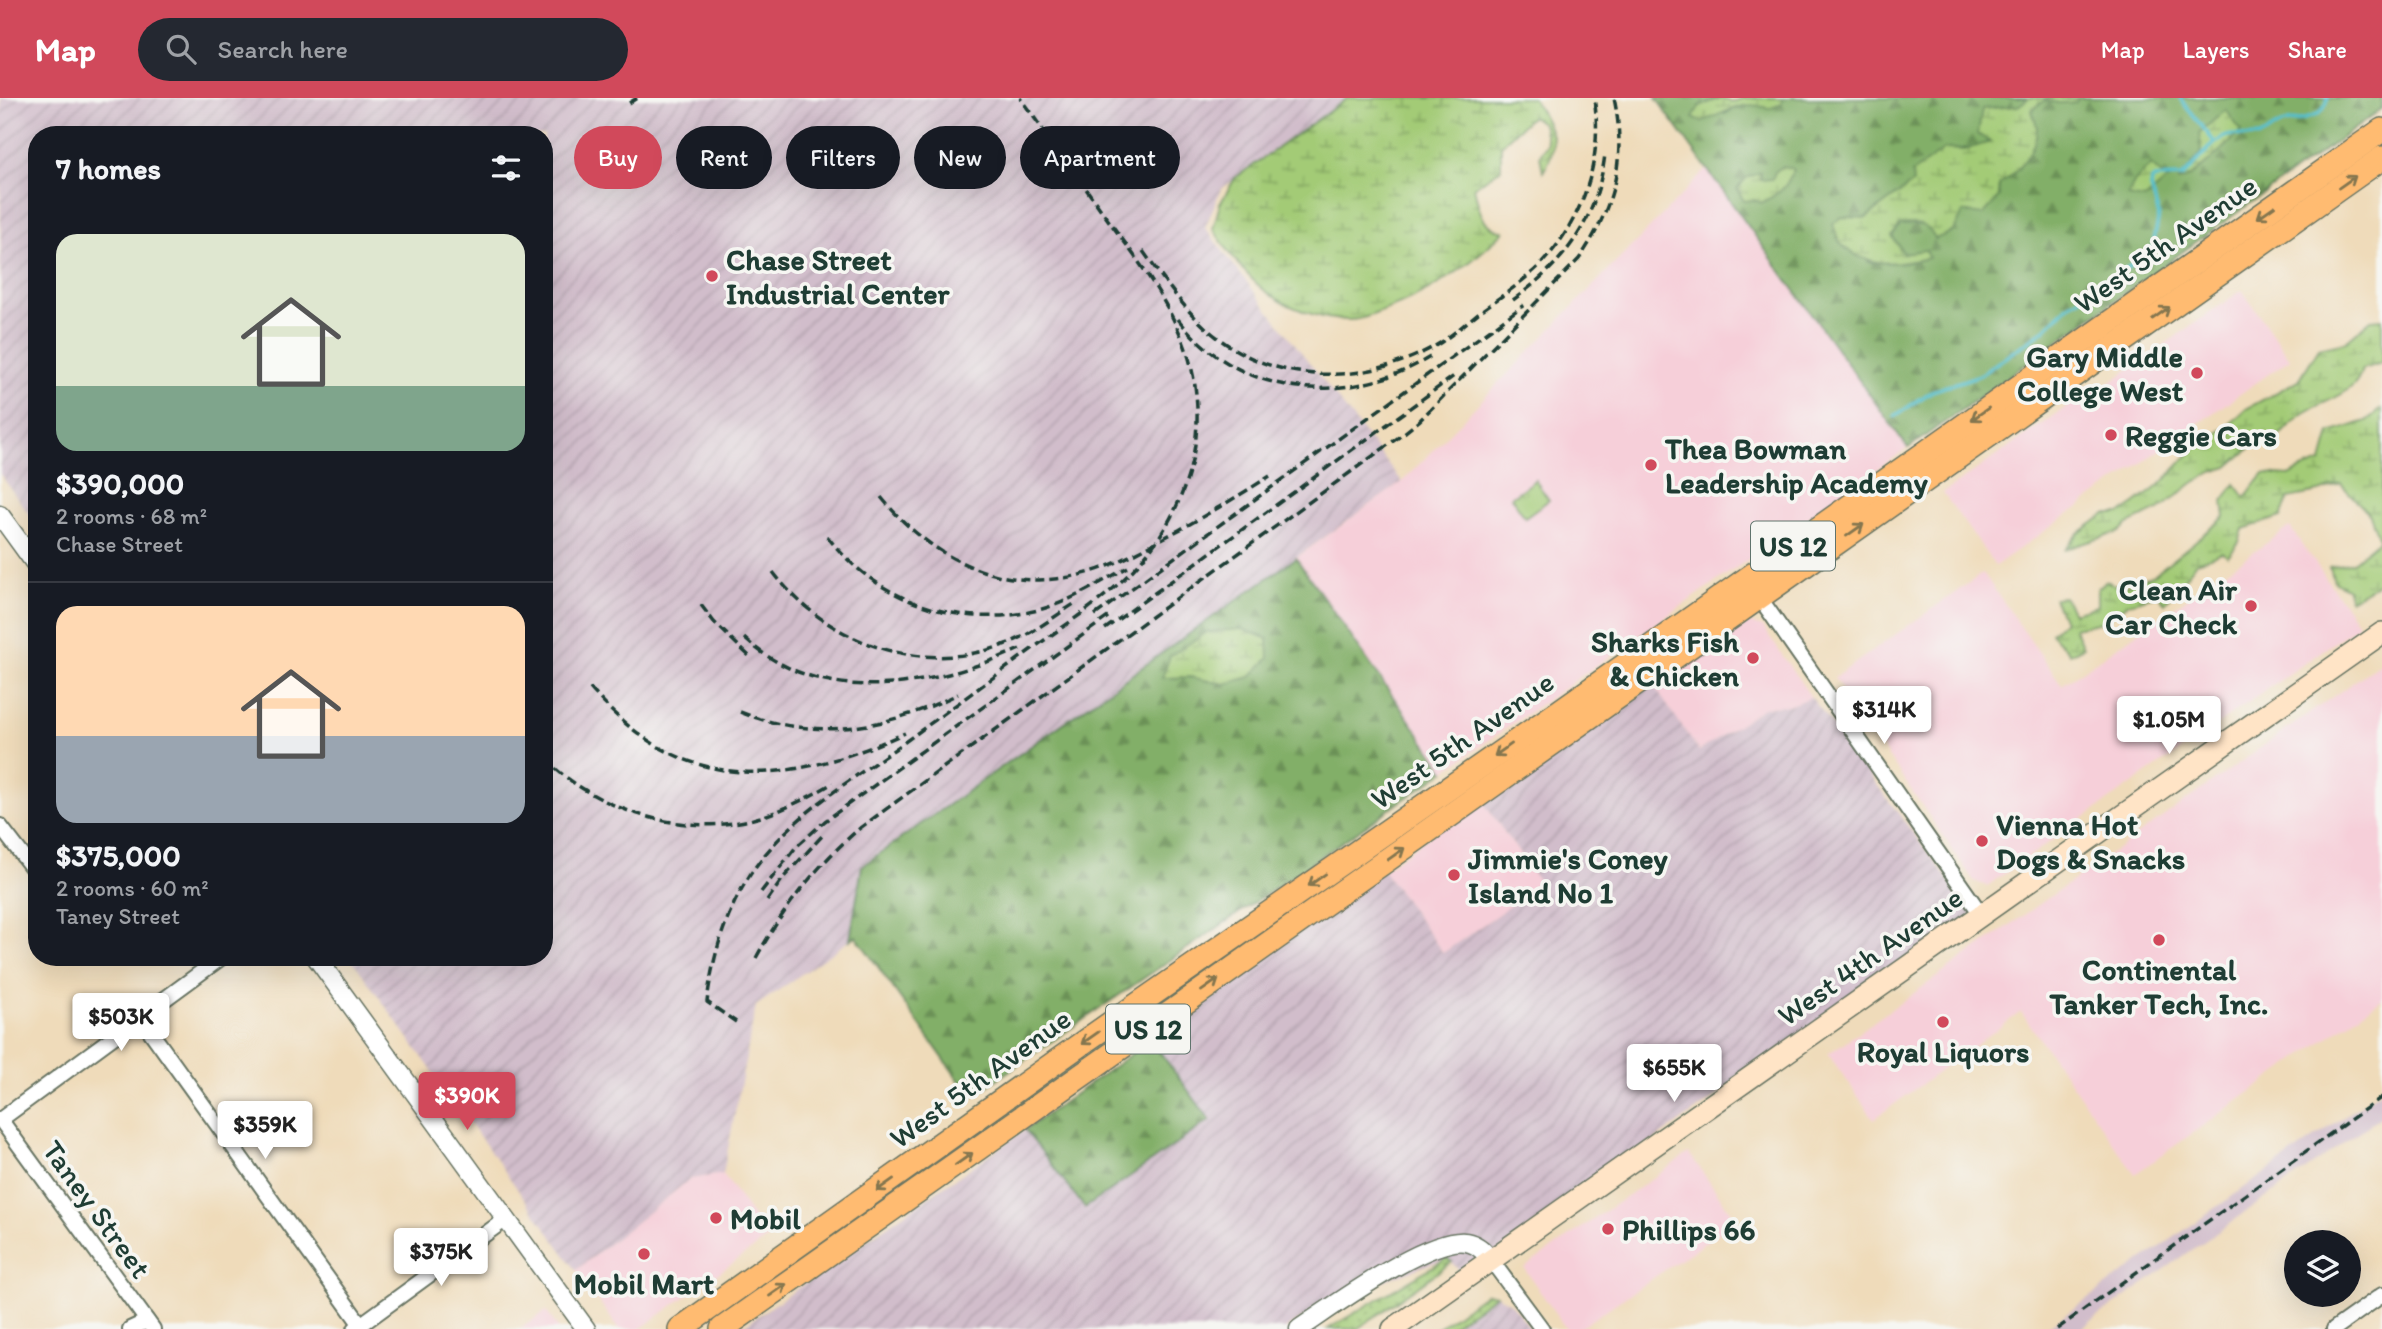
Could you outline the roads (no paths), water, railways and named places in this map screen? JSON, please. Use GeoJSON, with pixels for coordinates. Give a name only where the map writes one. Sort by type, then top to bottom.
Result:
{"type":"FeatureCollection","features":[{"type":"Feature","properties":{"kind":"main road","name":"West 5th Avenue"},"geometry":{"type":"LineString","coordinates":[[722,1329],[1152,1026],[1566,720],[2300,202],[2382,130]]}},
{"type":"Feature","properties":{"kind":"main road","name":"West 5th Avenue"},"geometry":{"type":"LineString","coordinates":[[2300,202],[2382,158]]}},
{"type":"Feature","properties":{"kind":"main road","name":"West 4th Avenue"},"geometry":{"type":"LineString","coordinates":[[1393,1329],[2382,633]]}},
{"type":"Feature","properties":{"kind":"main road","name":"West 5th Avenue"},"geometry":{"type":"LineString","coordinates":[[680,1329],[1137,1005],[1566,720]]}},
{"type":"Feature","properties":{"kind":"main road"},"geometry":{"type":"LineString","coordinates":[[1137,1005],[1152,1026]]}},
{"type":"Feature","properties":{"kind":"main road"},"geometry":{"type":"LineString","coordinates":[[861,1202],[875,1222]]}},
{"type":"Feature","properties":{"kind":"street"},"geometry":{"type":"LineString","coordinates":[[2,520],[28,554]]}},
{"type":"Feature","properties":{"kind":"street"},"geometry":{"type":"LineString","coordinates":[[1753,588],[1981,914]]}},
{"type":"Feature","properties":{"kind":"street"},"geometry":{"type":"LineString","coordinates":[[0,826],[28,862]]}},
{"type":"Feature","properties":{"kind":"street"},"geometry":{"type":"LineString","coordinates":[[0,1120],[210,966]]}},
{"type":"Feature","properties":{"kind":"street"},"geometry":{"type":"LineString","coordinates":[[323,966],[586,1329]]}},
{"type":"Feature","properties":{"kind":"street"},"geometry":{"type":"LineString","coordinates":[[140,1017],[358,1327],[506,1219]]}},
{"type":"Feature","properties":{"kind":"street","name":"Taney Street"},"geometry":{"type":"LineString","coordinates":[[0,1120],[150,1325]]}},
{"type":"Feature","properties":{"kind":"street"},"geometry":{"type":"LineString","coordinates":[[1299,1329],[1391,1269],[1439,1245],[1455,1242],[1470,1242],[1480,1247],[1542,1329]]}},
{"type":"Feature","properties":{"kind":"street"},"geometry":{"type":"LineString","coordinates":[[2334,1329],[2382,1295]]}},
{"type":"Feature","properties":{"kind":"street"},"geometry":{"type":"LineString","coordinates":[[130,1329],[150,1325]]}},
{"type":"Feature","properties":{"kind":"waterway"},"geometry":{"type":"LineString","coordinates":[[2180,98],[2215,143]]}},
{"type":"Feature","properties":{"kind":"waterway"},"geometry":{"type":"LineString","coordinates":[[1895,416],[1932,391],[1980,375],[2044,330],[2070,304],[2098,289],[2152,250],[2159,216],[2151,187],[2152,180],[2182,177],[2222,138],[2232,135],[2260,136],[2279,125],[2309,118],[2321,111],[2328,98]]}},
{"type":"Feature","properties":{"kind":"railway"},"geometry":{"type":"LineString","coordinates":[[629,103],[637,98]]}},
{"type":"Feature","properties":{"kind":"railway"},"geometry":{"type":"LineString","coordinates":[[736,1022],[707,1002],[713,966],[729,914],[746,882],[770,848],[803,816],[839,788],[1119,584],[1150,550],[1167,525],[1190,470],[1197,412],[1194,382],[1187,352],[1172,316],[1141,265],[1020,98]]}},
{"type":"Feature","properties":{"kind":"railway"},"geometry":{"type":"LineString","coordinates":[[1143,251],[1184,306],[1199,321],[1215,336],[1253,359],[1297,372],[1318,374],[1360,372],[1402,361],[1451,335],[1527,277],[1556,247],[1579,208],[1593,165],[1596,143],[1594,98]]}},
{"type":"Feature","properties":{"kind":"railway"},"geometry":{"type":"LineString","coordinates":[[756,958],[802,888],[829,857],[860,828],[1419,421],[1579,259],[1591,240],[1609,202],[1618,162],[1618,120],[1614,98]]}},
{"type":"Feature","properties":{"kind":"railway"},"geometry":{"type":"LineString","coordinates":[[1513,300],[1549,270],[1576,238],[1595,200],[1605,154]]}},
{"type":"Feature","properties":{"kind":"railway"},"geometry":{"type":"LineString","coordinates":[[1095,615],[1524,305]]}},
{"type":"Feature","properties":{"kind":"railway"},"geometry":{"type":"LineString","coordinates":[[1178,319],[1204,346],[1232,366],[1264,379],[1296,387],[1330,388],[1364,383],[1398,373],[1430,357]]}},
{"type":"Feature","properties":{"kind":"railway"},"geometry":{"type":"LineString","coordinates":[[1105,629],[1454,376]]}},
{"type":"Feature","properties":{"kind":"railway"},"geometry":{"type":"LineString","coordinates":[[881,497],[903,521],[954,559],[982,571],[1012,578],[1043,580],[1075,576],[1117,562],[1191,524],[1270,476]]}},
{"type":"Feature","properties":{"kind":"railway"},"geometry":{"type":"LineString","coordinates":[[827,536],[847,559],[896,594],[923,606],[981,616],[1012,615],[1053,606],[1128,567]]}},
{"type":"Feature","properties":{"kind":"railway"},"geometry":{"type":"LineString","coordinates":[[773,572],[795,597],[820,618],[848,635],[878,647],[909,654],[941,657],[974,653],[1006,644],[1033,631],[1074,604]]}},
{"type":"Feature","properties":{"kind":"railway"},"geometry":{"type":"LineString","coordinates":[[701,605],[714,622],[749,656]]}},
{"type":"Feature","properties":{"kind":"railway"},"geometry":{"type":"LineString","coordinates":[[761,892],[796,847],[825,821],[1112,614]]}},
{"type":"Feature","properties":{"kind":"railway"},"geometry":{"type":"LineString","coordinates":[[744,638],[775,661],[808,675],[843,683],[879,685],[951,673],[1020,649]]}},
{"type":"Feature","properties":{"kind":"railway"},"geometry":{"type":"LineString","coordinates":[[590,688],[626,723],[662,749],[699,764],[737,772],[777,771],[818,764],[861,751],[905,733]]}},
{"type":"Feature","properties":{"kind":"railway"},"geometry":{"type":"LineString","coordinates":[[740,712],[796,727],[851,727],[904,716],[958,694]]}},
{"type":"Feature","properties":{"kind":"railway"},"geometry":{"type":"LineString","coordinates":[[553,766],[591,794],[618,807],[646,817],[706,825],[735,823],[764,816],[833,783]]}},
{"type":"Feature","properties":{"kind":"railway"},"geometry":{"type":"LineString","coordinates":[[767,901],[784,877],[823,835]]}},
{"type":"Feature","properties":{"kind":"railway"},"geometry":{"type":"LineString","coordinates":[[2057,1329],[2382,1097]]}},
{"type":"Feature","properties":{"kind":"place","name":"Chase Street Industrial Center"},"geometry":{"type":"Point","coordinates":[712,276]}},
{"type":"Feature","properties":{"kind":"place","name":"Gary Middle College West"},"geometry":{"type":"Point","coordinates":[2197,373]}},
{"type":"Feature","properties":{"kind":"place","name":"Reggie Cars"},"geometry":{"type":"Point","coordinates":[2111,435]}},
{"type":"Feature","properties":{"kind":"place","name":"Thea Bowman Leadership Academy"},"geometry":{"type":"Point","coordinates":[1651,465]}},
{"type":"Feature","properties":{"kind":"place","name":"Clean Air Car Check"},"geometry":{"type":"Point","coordinates":[2251,606]}},
{"type":"Feature","properties":{"kind":"place","name":"Sharks Fish & Chicken"},"geometry":{"type":"Point","coordinates":[1753,658]}},
{"type":"Feature","properties":{"kind":"place","name":"Vienna Hot Dogs & Snacks"},"geometry":{"type":"Point","coordinates":[1982,841]}},
{"type":"Feature","properties":{"kind":"place","name":"Jimmie's Coney Island No 1"},"geometry":{"type":"Point","coordinates":[1454,875]}},
{"type":"Feature","properties":{"kind":"place","name":"Continental Tanker Tech, Inc."},"geometry":{"type":"Point","coordinates":[2159,940]}},
{"type":"Feature","properties":{"kind":"place","name":"Royal Liquors"},"geometry":{"type":"Point","coordinates":[1943,1022]}},
{"type":"Feature","properties":{"kind":"place","name":"Mobil"},"geometry":{"type":"Point","coordinates":[716,1218]}},
{"type":"Feature","properties":{"kind":"place","name":"Phillips 66"},"geometry":{"type":"Point","coordinates":[1608,1229]}},
{"type":"Feature","properties":{"kind":"place","name":"Mobil Mart"},"geometry":{"type":"Point","coordinates":[644,1254]}}]}
